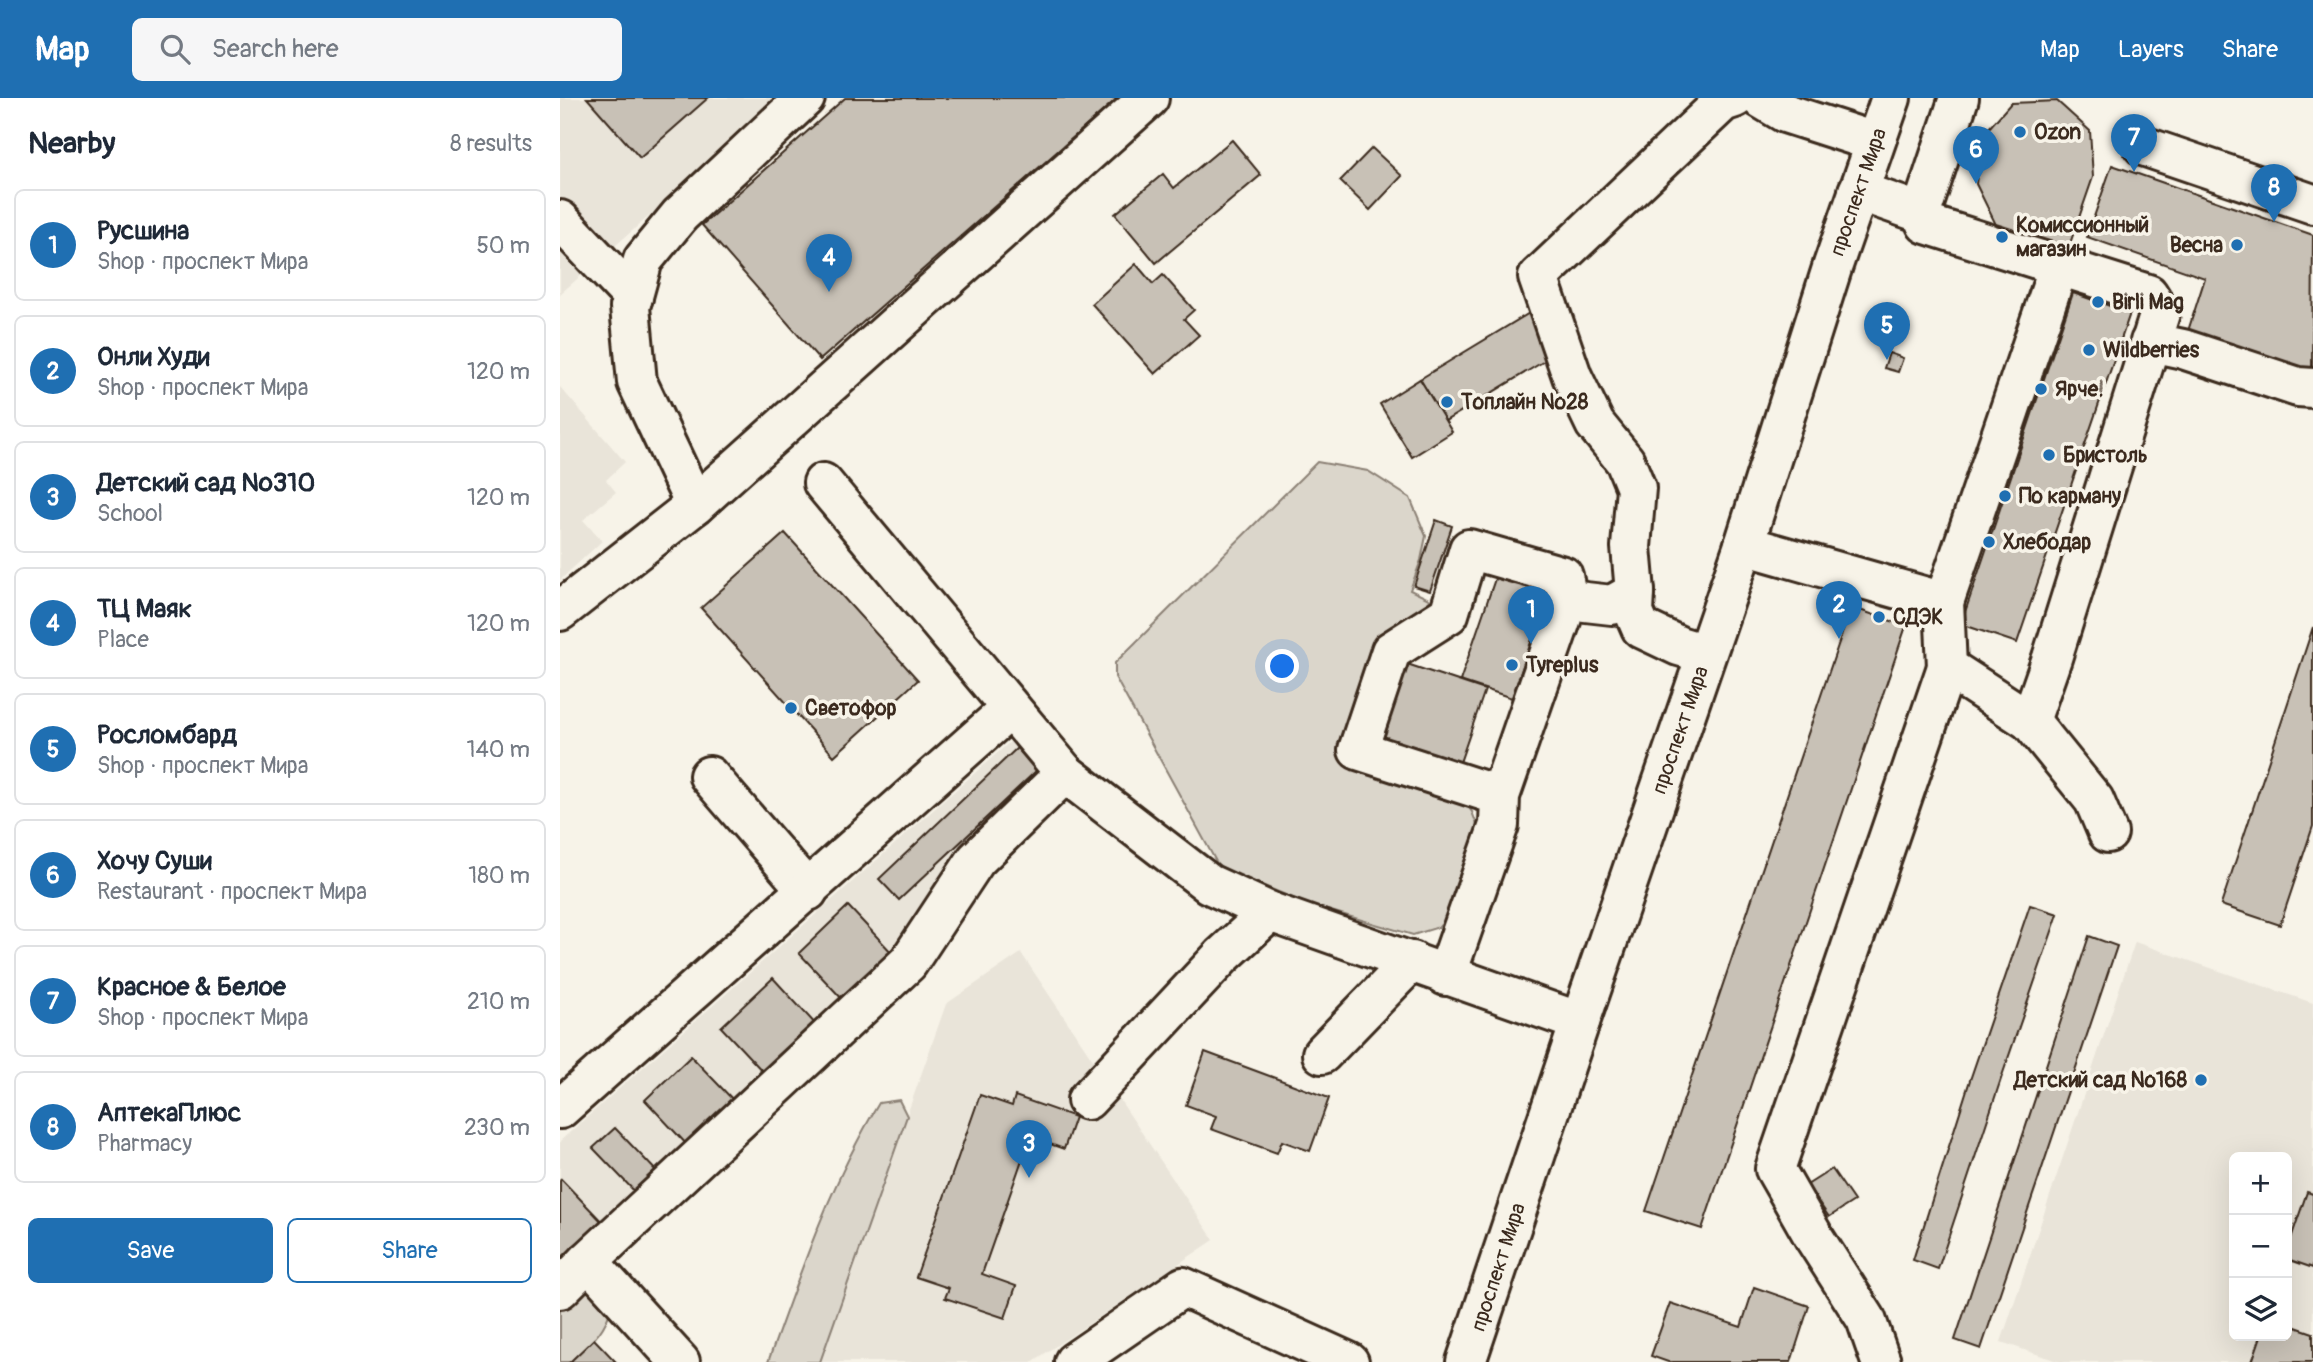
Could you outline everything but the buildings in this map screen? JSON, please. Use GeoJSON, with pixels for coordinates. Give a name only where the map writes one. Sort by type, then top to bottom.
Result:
{"type":"FeatureCollection","features":[{"type":"Feature","properties":{"kind":"main road"},"geometry":{"type":"LineString","coordinates":[[695,505],[637,382],[630,307],[643,260],[680,215],[805,98]]}},
{"type":"Feature","properties":{"kind":"main road"},"geometry":{"type":"LineString","coordinates":[[560,611],[695,505],[1150,98]]}},
{"type":"Feature","properties":{"kind":"main road"},"geometry":{"type":"LineString","coordinates":[[1706,654],[1679,646],[1641,628],[1634,612],[1631,547],[1636,488],[1625,461],[1595,424],[1572,376],[1538,277],[1723,102],[1735,98]]}},
{"type":"Feature","properties":{"kind":"main road"},"geometry":{"type":"LineString","coordinates":[[1760,98],[1784,113],[1875,142]]}},
{"type":"Feature","properties":{"kind":"main road","name":"проспект Мира"},"geometry":{"type":"LineString","coordinates":[[1466,1362],[1744,545],[1858,191],[1891,98]]}},
{"type":"Feature","properties":{"kind":"main road"},"geometry":{"type":"LineString","coordinates":[[1959,98],[1921,213],[1926,224],[2148,294],[2160,313],[2030,721]]}},
{"type":"Feature","properties":{"kind":"main road"},"geometry":{"type":"LineString","coordinates":[[2143,146],[2313,204]]}},
{"type":"Feature","properties":{"kind":"main road"},"geometry":{"type":"LineString","coordinates":[[1858,191],[1921,213]]}},
{"type":"Feature","properties":{"kind":"main road"},"geometry":{"type":"LineString","coordinates":[[560,220],[633,297]]}},
{"type":"Feature","properties":{"kind":"main road"},"geometry":{"type":"LineString","coordinates":[[1881,1362],[1866,1319],[1815,1239],[1775,1169],[1947,667],[1944,601],[2059,266]]}},
{"type":"Feature","properties":{"kind":"main road"},"geometry":{"type":"LineString","coordinates":[[2150,342],[2183,349],[2298,387],[2313,388]]}},
{"type":"Feature","properties":{"kind":"main road"},"geometry":{"type":"LineString","coordinates":[[823,482],[1065,773],[1209,884],[1270,912],[1580,1022]]}},
{"type":"Feature","properties":{"kind":"main road"},"geometry":{"type":"LineString","coordinates":[[1744,545],[1944,601]]}},
{"type":"Feature","properties":{"kind":"main road"},"geometry":{"type":"LineString","coordinates":[[1446,976],[1499,825],[1500,796],[1568,600],[1563,576],[1469,549],[1448,614],[1391,651],[1358,750],[1500,796]]}},
{"type":"Feature","properties":{"kind":"main road"},"geometry":{"type":"LineString","coordinates":[[1568,600],[1612,605],[1635,592]]}},
{"type":"Feature","properties":{"kind":"main road"},"geometry":{"type":"LineString","coordinates":[[1947,667],[2030,721],[2094,800],[2108,833]]}},
{"type":"Feature","properties":{"kind":"main road"},"geometry":{"type":"LineString","coordinates":[[560,1109],[1010,709]]}},
{"type":"Feature","properties":{"kind":"main road"},"geometry":{"type":"LineString","coordinates":[[560,1289],[908,963],[976,860],[1065,773]]}},
{"type":"Feature","properties":{"kind":"main road"},"geometry":{"type":"LineString","coordinates":[[709,776],[808,891]]}},
{"type":"Feature","properties":{"kind":"main road"},"geometry":{"type":"LineString","coordinates":[[1087,1100],[1222,956],[1270,912]]}},
{"type":"Feature","properties":{"kind":"main road"},"geometry":{"type":"LineString","coordinates":[[1322,1054],[1412,961]]}},
{"type":"Feature","properties":{"kind":"main road"},"geometry":{"type":"LineString","coordinates":[[588,1261],[680,1362]]}},
{"type":"Feature","properties":{"kind":"main road"},"geometry":{"type":"LineString","coordinates":[[1074,1362],[1183,1287],[1349,1362]]}},
{"type":"Feature","properties":{"kind":"shaded area"},"geometry":{"type":"Polygon","coordinates":[[[560,98],[784,98],[560,294],[560,98]]]}},
{"type":"Feature","properties":{"kind":"shaded area"},"geometry":{"type":"Polygon","coordinates":[[[560,387],[625,462],[606,480],[616,492],[583,520],[602,541],[560,580],[560,387]]]}},
{"type":"Feature","properties":{"kind":"shaded area"},"geometry":{"type":"Polygon","coordinates":[[[1317,462],[1368,471],[1410,498],[1426,536],[1410,590],[1429,599],[1434,609],[1380,643],[1459,794],[1472,812],[1482,838],[1463,900],[1439,927],[1413,935],[1307,904],[1219,867],[1115,677],[1115,663],[1317,462]]]}},
{"type":"Feature","properties":{"kind":"shaded area"},"geometry":{"type":"Polygon","coordinates":[[[1012,740],[1044,774],[904,956],[560,1279],[560,1141],[1012,740]]]}},
{"type":"Feature","properties":{"kind":"shaded area","name":"Детский сад №168"},"geometry":{"type":"Polygon","coordinates":[[[2135,942],[2313,1003],[2313,1362],[2060,1362],[2001,1342],[2135,942]]]}},
{"type":"Feature","properties":{"kind":"shaded area"},"geometry":{"type":"Polygon","coordinates":[[[1021,953],[1214,1240],[1032,1362],[820,1362],[946,1004],[1021,953]]]}},
{"type":"Feature","properties":{"kind":"shaded area"},"geometry":{"type":"Polygon","coordinates":[[[899,1100],[907,1116],[820,1362],[768,1362],[817,1230],[845,1165],[879,1103],[899,1100]]]}},
{"type":"Feature","properties":{"kind":"shaded area"},"geometry":{"type":"Polygon","coordinates":[[[575,1290],[601,1292],[612,1306],[596,1337],[570,1362],[560,1362],[560,1309],[575,1290]]]}},
{"type":"Feature","properties":{"kind":"place","name":"Ozon"},"geometry":{"type":"Point","coordinates":[2020,132]}},
{"type":"Feature","properties":{"kind":"place","name":"Красное & Белое"},"geometry":{"type":"Point","coordinates":[2134,172]}},
{"type":"Feature","properties":{"kind":"place","name":"Хочу Суши"},"geometry":{"type":"Point","coordinates":[1976,184]}},
{"type":"Feature","properties":{"kind":"place","name":"АптекаПлюс"},"geometry":{"type":"Point","coordinates":[2274,222]}},
{"type":"Feature","properties":{"kind":"place","name":"Комиссионный магазин"},"geometry":{"type":"Point","coordinates":[2002,237]}},
{"type":"Feature","properties":{"kind":"place","name":"Весна"},"geometry":{"type":"Point","coordinates":[2237,245]}},
{"type":"Feature","properties":{"kind":"place","name":"ТЦ Маяк"},"geometry":{"type":"Point","coordinates":[829,292]}},
{"type":"Feature","properties":{"kind":"place","name":"Birli Mag"},"geometry":{"type":"Point","coordinates":[2098,302]}},
{"type":"Feature","properties":{"kind":"place","name":"Wildberries"},"geometry":{"type":"Point","coordinates":[2089,350]}},
{"type":"Feature","properties":{"kind":"place","name":"Росломбард"},"geometry":{"type":"Point","coordinates":[1887,360]}},
{"type":"Feature","properties":{"kind":"place","name":"Ярче!"},"geometry":{"type":"Point","coordinates":[2041,389]}},
{"type":"Feature","properties":{"kind":"place","name":"Топлайн №28"},"geometry":{"type":"Point","coordinates":[1447,402]}},
{"type":"Feature","properties":{"kind":"place","name":"Бристоль"},"geometry":{"type":"Point","coordinates":[2049,455]}},
{"type":"Feature","properties":{"kind":"place","name":"По карману"},"geometry":{"type":"Point","coordinates":[2005,496]}},
{"type":"Feature","properties":{"kind":"place","name":"Хлебодар"},"geometry":{"type":"Point","coordinates":[1989,542]}},
{"type":"Feature","properties":{"kind":"place","name":"СДЭК"},"geometry":{"type":"Point","coordinates":[1879,617]}},
{"type":"Feature","properties":{"kind":"place","name":"Онли Худи"},"geometry":{"type":"Point","coordinates":[1839,639]}},
{"type":"Feature","properties":{"kind":"place","name":"Русшина"},"geometry":{"type":"Point","coordinates":[1531,644]}},
{"type":"Feature","properties":{"kind":"place","name":"Tyreplus"},"geometry":{"type":"Point","coordinates":[1512,665]}},
{"type":"Feature","properties":{"kind":"place","name":"Светофор"},"geometry":{"type":"Point","coordinates":[791,708]}},
{"type":"Feature","properties":{"kind":"place","name":"Детский сад №168"},"geometry":{"type":"Point","coordinates":[2201,1080]}},
{"type":"Feature","properties":{"kind":"place","name":"Детский сад №310"},"geometry":{"type":"Point","coordinates":[1029,1178]}}]}
